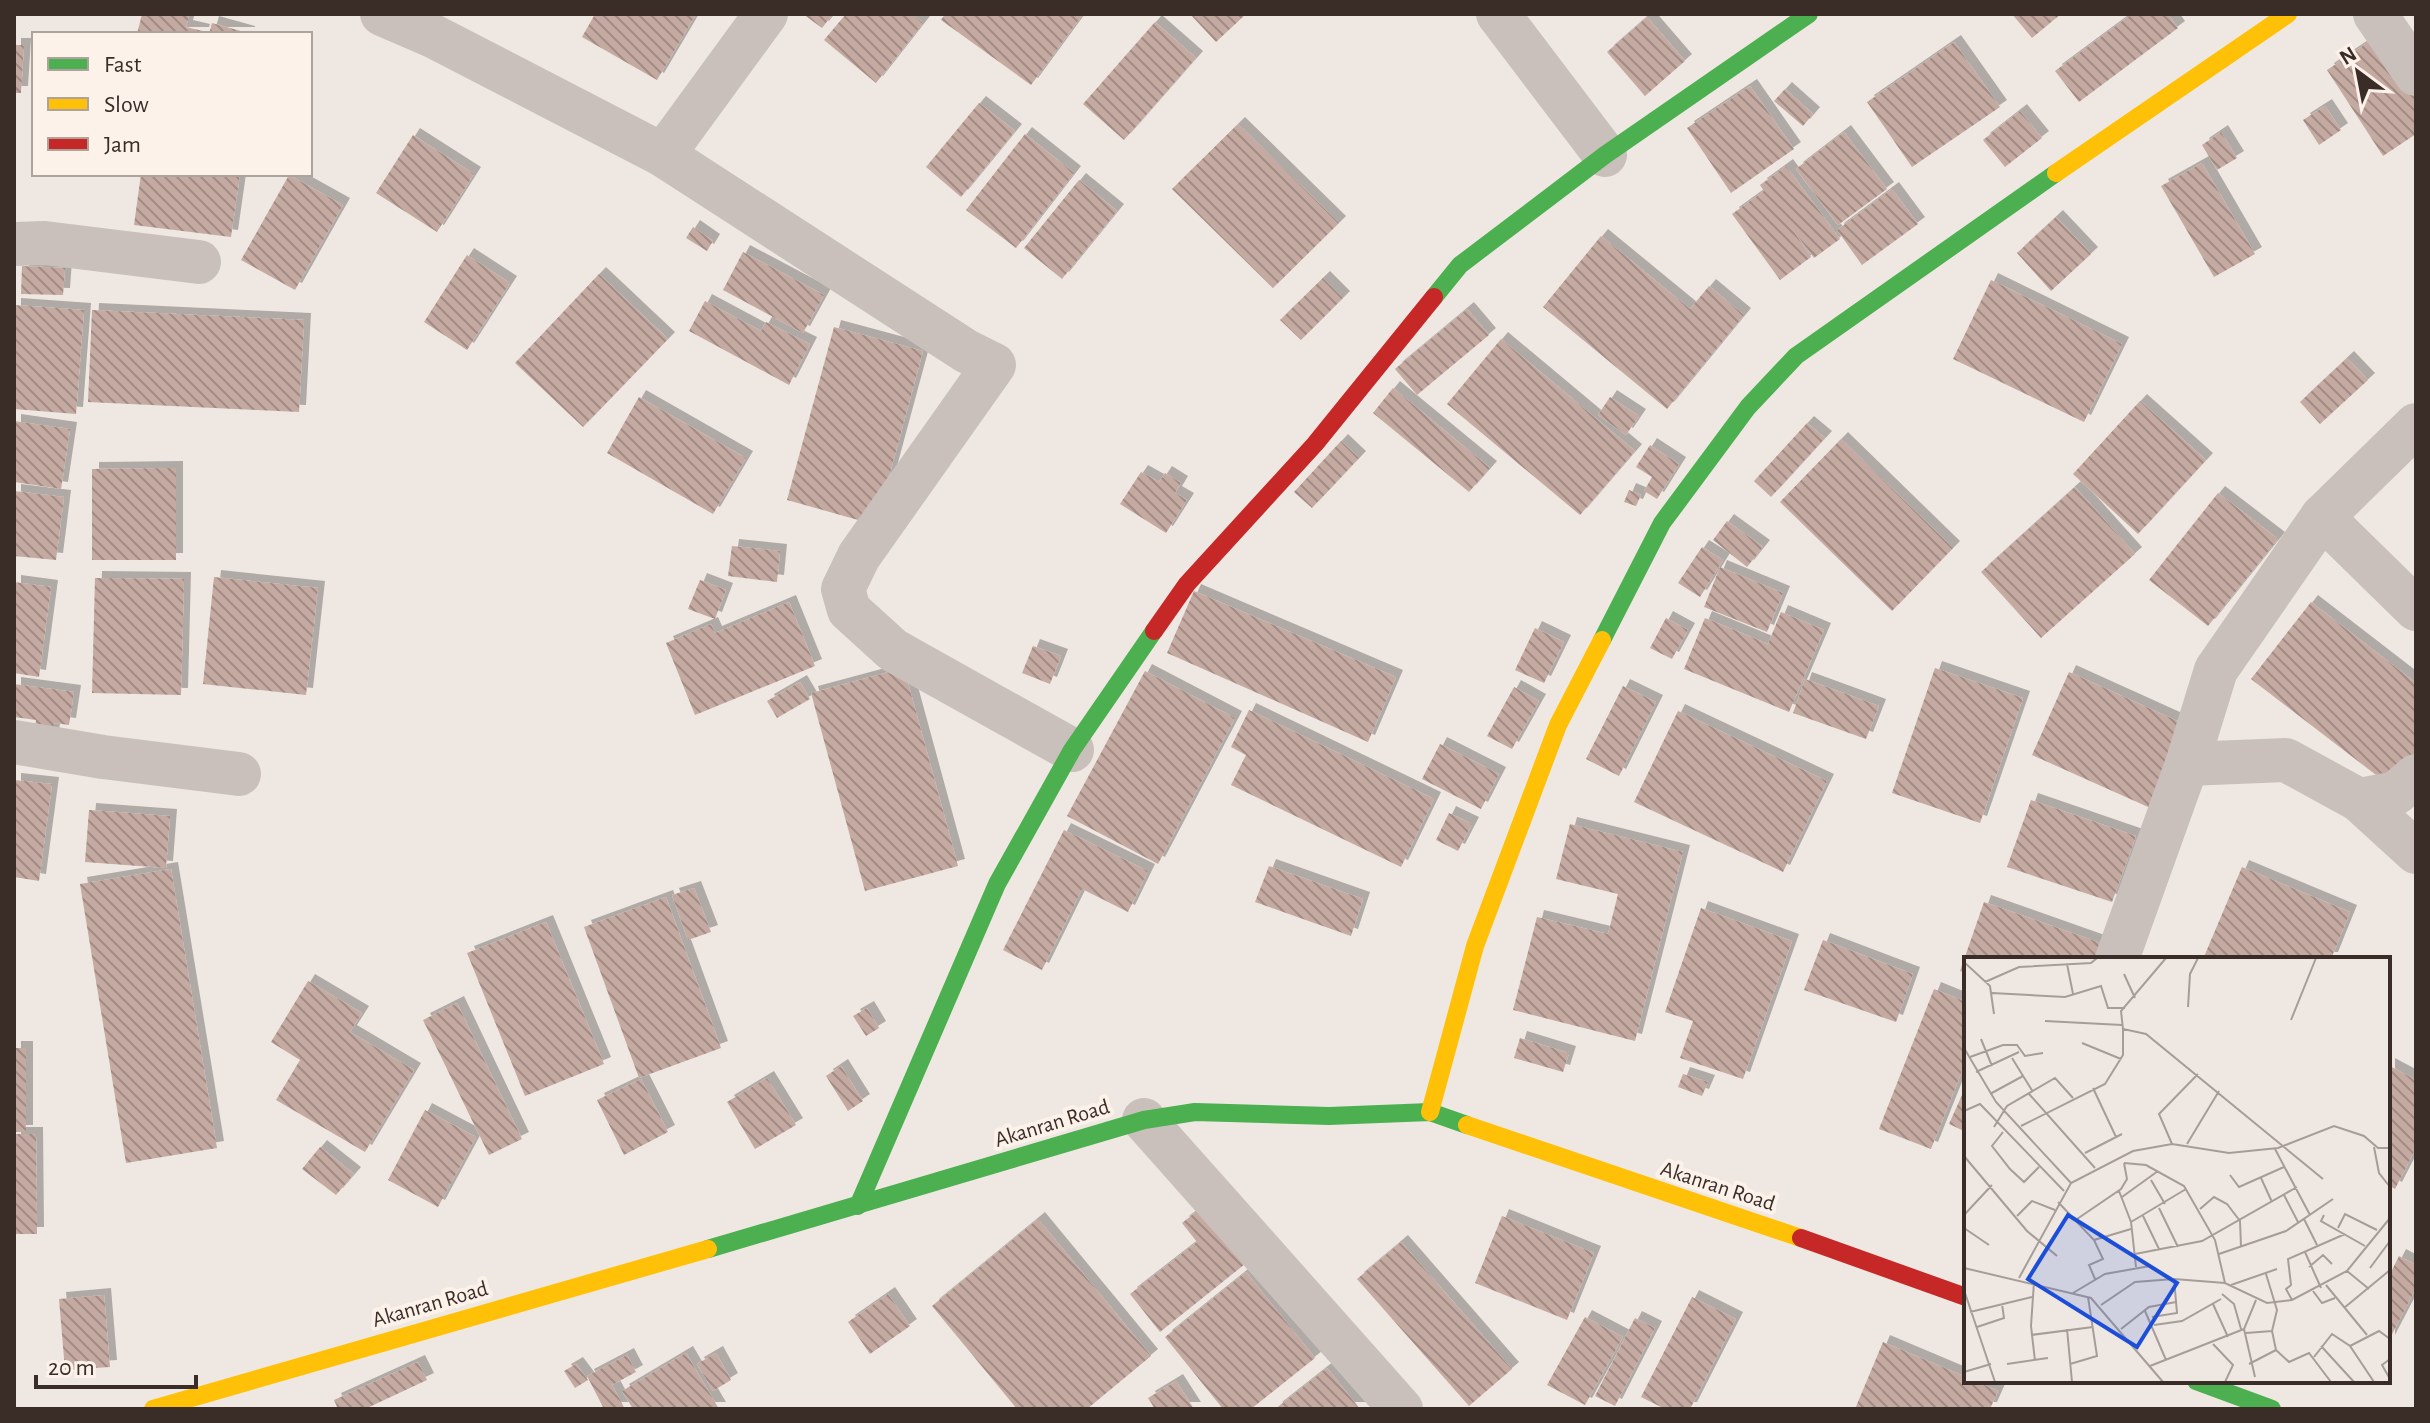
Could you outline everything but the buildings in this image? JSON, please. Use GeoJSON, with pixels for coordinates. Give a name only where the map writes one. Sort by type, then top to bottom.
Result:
{"type":"FeatureCollection","features":[{"type":"Feature","properties":{"kind":"street"},"geometry":{"type":"LineString","coordinates":[[382,14],[516,77],[663,155],[966,351],[994,365],[859,556],[843,589],[849,610],[893,650],[1072,750]]}},
{"type":"Feature","properties":{"kind":"street"},"geometry":{"type":"LineString","coordinates":[[663,155],[766,14]]}},
{"type":"Feature","properties":{"kind":"street"},"geometry":{"type":"LineString","coordinates":[[1498,14],[1605,155]]}},
{"type":"Feature","properties":{"kind":"street"},"geometry":{"type":"LineString","coordinates":[[858,1206],[997,884],[1072,750],[1187,584],[1315,444],[1460,265],[1605,155],[1809,14]]}},
{"type":"Feature","properties":{"kind":"street"},"geometry":{"type":"LineString","coordinates":[[1430,1112],[1475,946],[1558,725],[1662,523],[1748,407],[1796,356],[2128,122],[2288,14]]}},
{"type":"Feature","properties":{"kind":"street"},"geometry":{"type":"LineString","coordinates":[[2375,14],[2416,74]]}},
{"type":"Feature","properties":{"kind":"street"},"geometry":{"type":"LineString","coordinates":[[14,244],[45,243],[199,262]]}},
{"type":"Feature","properties":{"kind":"street"},"geometry":{"type":"LineString","coordinates":[[2118,957],[2187,764],[2216,670],[2322,517],[2416,425]]}},
{"type":"Feature","properties":{"kind":"street"},"geometry":{"type":"LineString","coordinates":[[2322,517],[2416,609]]}},
{"type":"Feature","properties":{"kind":"street"},"geometry":{"type":"LineString","coordinates":[[14,742],[239,774]]}},
{"type":"Feature","properties":{"kind":"street"},"geometry":{"type":"LineString","coordinates":[[2187,764],[2286,760],[2359,800],[2416,852]]}},
{"type":"Feature","properties":{"kind":"street"},"geometry":{"type":"LineString","coordinates":[[2359,800],[2396,793],[2416,776]]}},
{"type":"Feature","properties":{"kind":"street","name":"Akanran Road"},"geometry":{"type":"LineString","coordinates":[[153,1409],[858,1206],[1144,1120],[1195,1112],[1329,1116],[1430,1112],[1964,1296]]}},
{"type":"Feature","properties":{"kind":"street"},"geometry":{"type":"LineString","coordinates":[[1144,1120],[1401,1409]]}},
{"type":"Feature","properties":{"kind":"street"},"geometry":{"type":"LineString","coordinates":[[2201,1383],[2272,1409]]}},
{"type":"Feature","properties":{"kind":"traffic: fast"},"geometry":{"type":"LineString","coordinates":[[1434,297],[1460,265],[1605,155],[1809,14]]}},
{"type":"Feature","properties":{"kind":"traffic: fast"},"geometry":{"type":"LineString","coordinates":[[1602,640],[1662,523],[1748,407],[1796,356],[2056,173]]}},
{"type":"Feature","properties":{"kind":"traffic: fast"},"geometry":{"type":"LineString","coordinates":[[858,1206],[997,884],[1072,750],[1154,631]]}},
{"type":"Feature","properties":{"kind":"traffic: fast"},"geometry":{"type":"LineString","coordinates":[[708,1249],[1144,1120],[1195,1112],[1329,1116],[1430,1112],[1467,1125]]}},
{"type":"Feature","properties":{"kind":"traffic: fast"},"geometry":{"type":"LineString","coordinates":[[2201,1383],[2272,1409]]}},
{"type":"Feature","properties":{"kind":"traffic: slow"},"geometry":{"type":"LineString","coordinates":[[2056,173],[2288,14]]}},
{"type":"Feature","properties":{"kind":"traffic: slow"},"geometry":{"type":"LineString","coordinates":[[1430,1112],[1475,946],[1558,725],[1602,640]]}},
{"type":"Feature","properties":{"kind":"traffic: slow"},"geometry":{"type":"LineString","coordinates":[[1467,1125],[1801,1238]]}},
{"type":"Feature","properties":{"kind":"traffic: slow"},"geometry":{"type":"LineString","coordinates":[[153,1409],[708,1249]]}},
{"type":"Feature","properties":{"kind":"traffic: jam"},"geometry":{"type":"LineString","coordinates":[[1154,631],[1187,584],[1315,444],[1434,297]]}},
{"type":"Feature","properties":{"kind":"traffic: jam"},"geometry":{"type":"LineString","coordinates":[[1801,1238],[1964,1296]]}}]}
